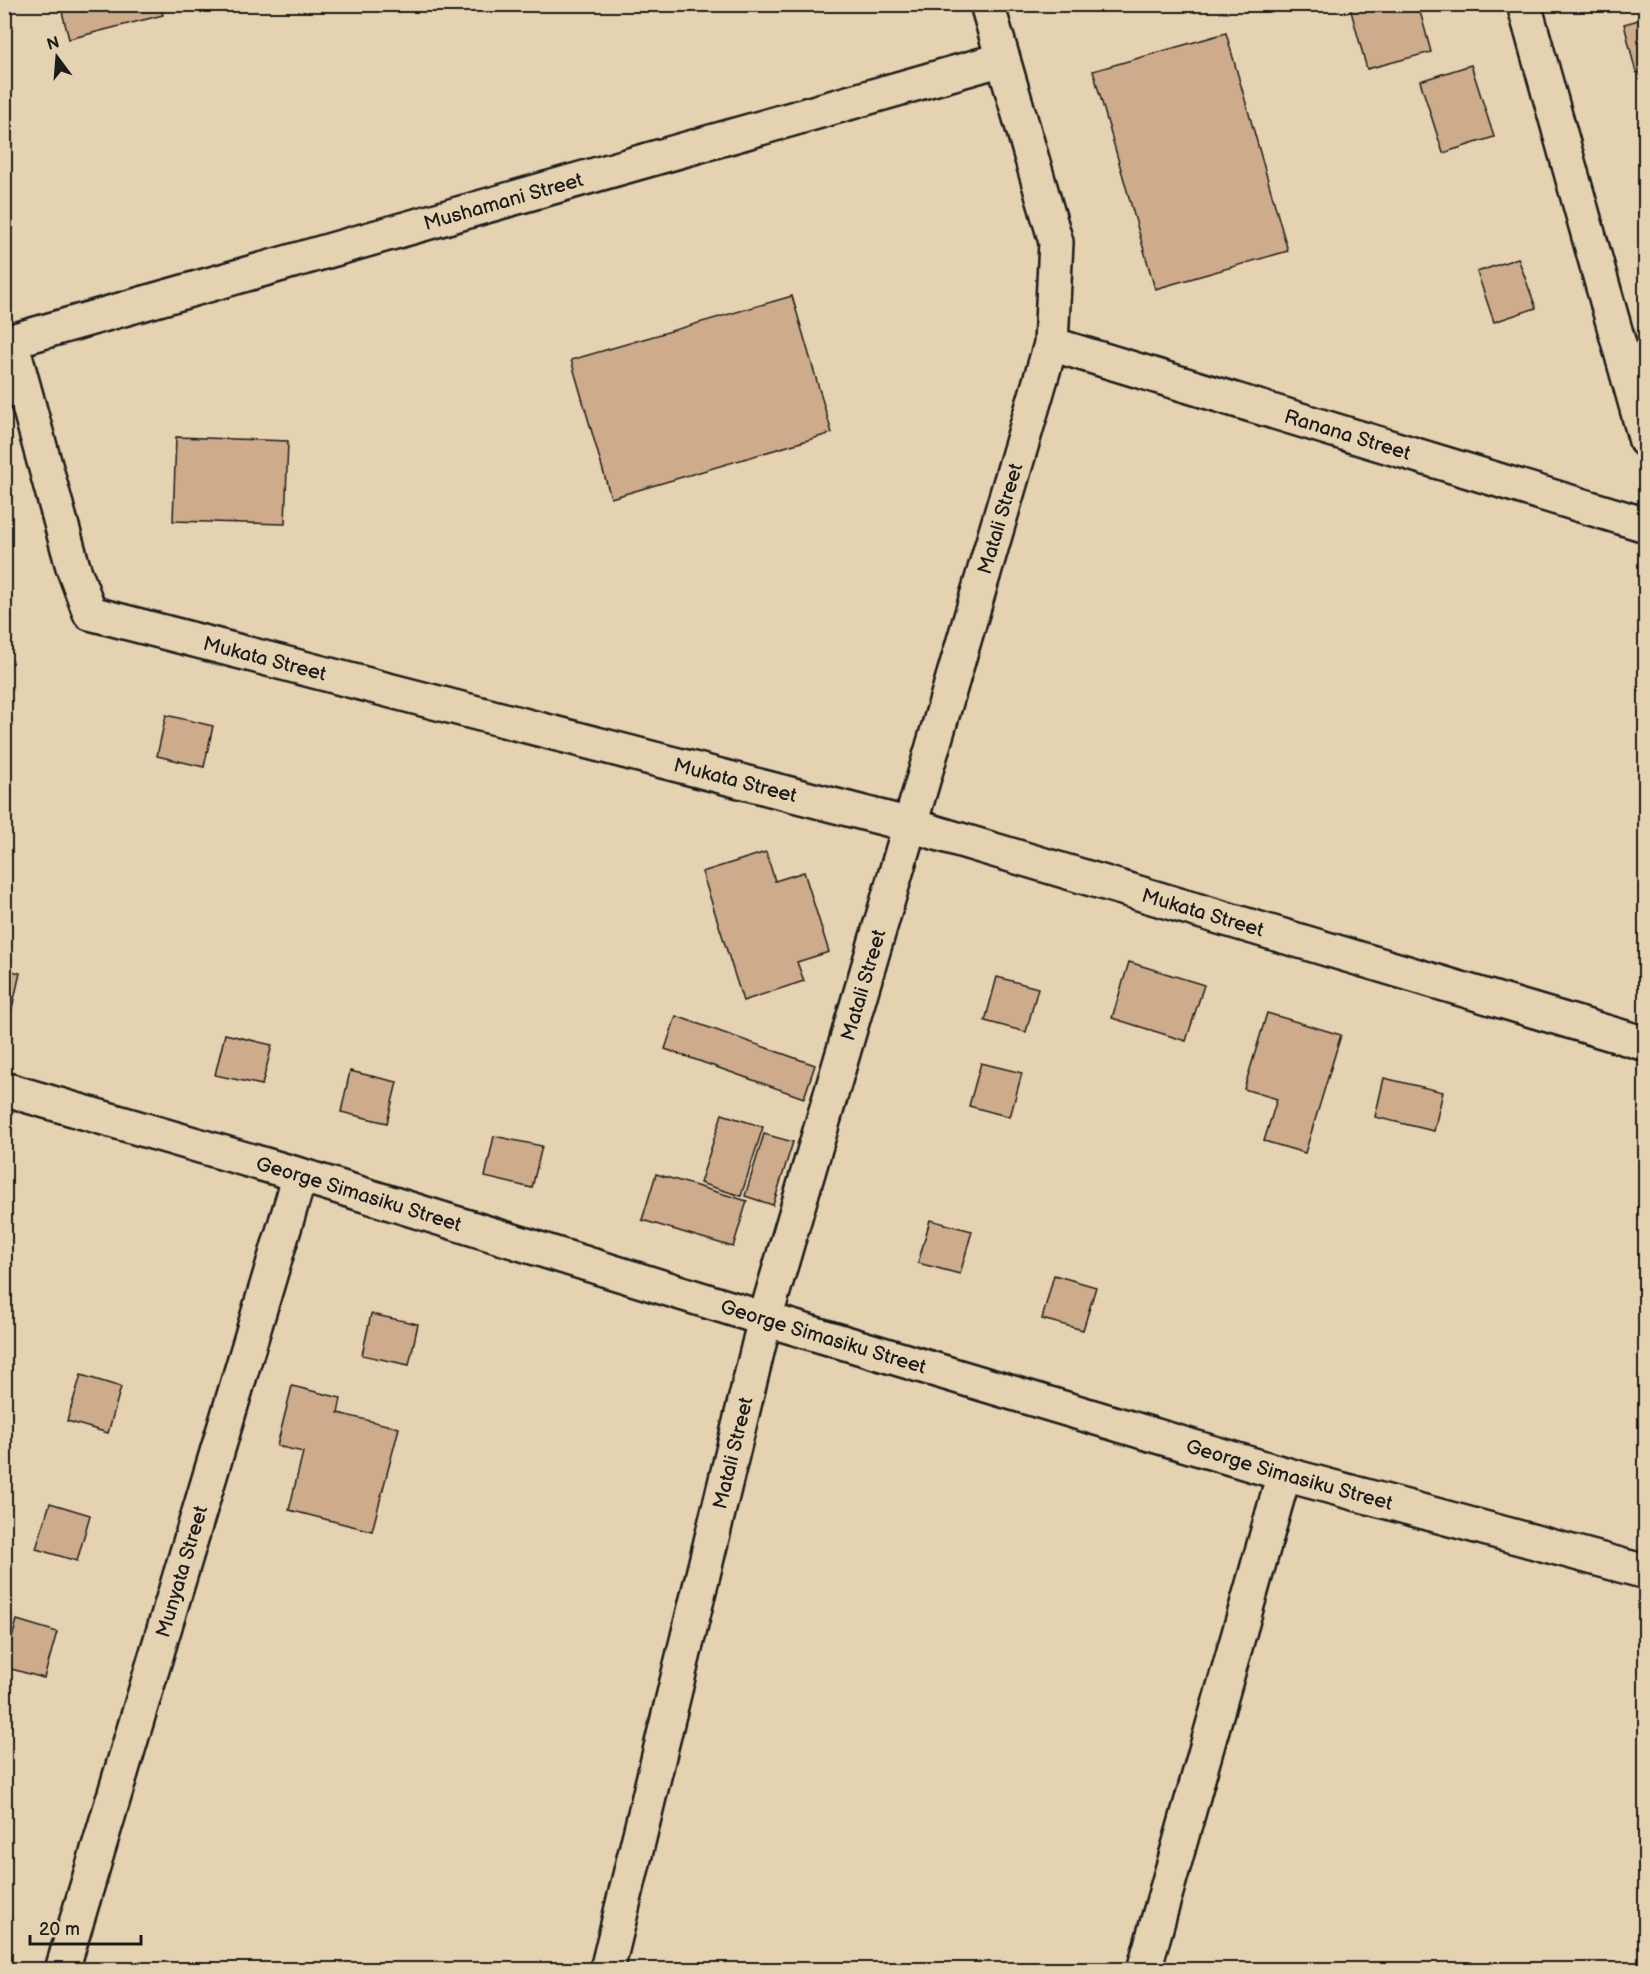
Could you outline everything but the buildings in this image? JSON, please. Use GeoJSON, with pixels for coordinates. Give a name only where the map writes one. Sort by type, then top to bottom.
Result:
{"type":"FeatureCollection","features":[{"type":"Feature","properties":{"kind":"street","name":"Matali Street"},"geometry":{"type":"LineString","coordinates":[[607,1970],[765,1318],[1051,344],[1056,242],[987,4]]}},
{"type":"Feature","properties":{"kind":"street"},"geometry":{"type":"LineString","coordinates":[[1524,4],[1646,441]]}},
{"type":"Feature","properties":{"kind":"street","name":"Mushamani Street"},"geometry":{"type":"LineString","coordinates":[[8,342],[1004,59]]}},
{"type":"Feature","properties":{"kind":"street","name":"Mukata Street"},"geometry":{"type":"LineString","coordinates":[[8,342],[70,557],[90,613],[910,825],[1646,1044]]}},
{"type":"Feature","properties":{"kind":"street","name":"Ranana Street"},"geometry":{"type":"LineString","coordinates":[[1051,344],[1646,525]]}},
{"type":"Feature","properties":{"kind":"street","name":"George Simasiku Street"},"geometry":{"type":"LineString","coordinates":[[4,1089],[300,1175],[1284,1474],[1646,1572]]}},
{"type":"Feature","properties":{"kind":"street","name":"Munyata Street"},"geometry":{"type":"LineString","coordinates":[[62,1970],[300,1175]]}},
{"type":"Feature","properties":{"kind":"street"},"geometry":{"type":"LineString","coordinates":[[1144,1970],[1284,1474]]}}]}
